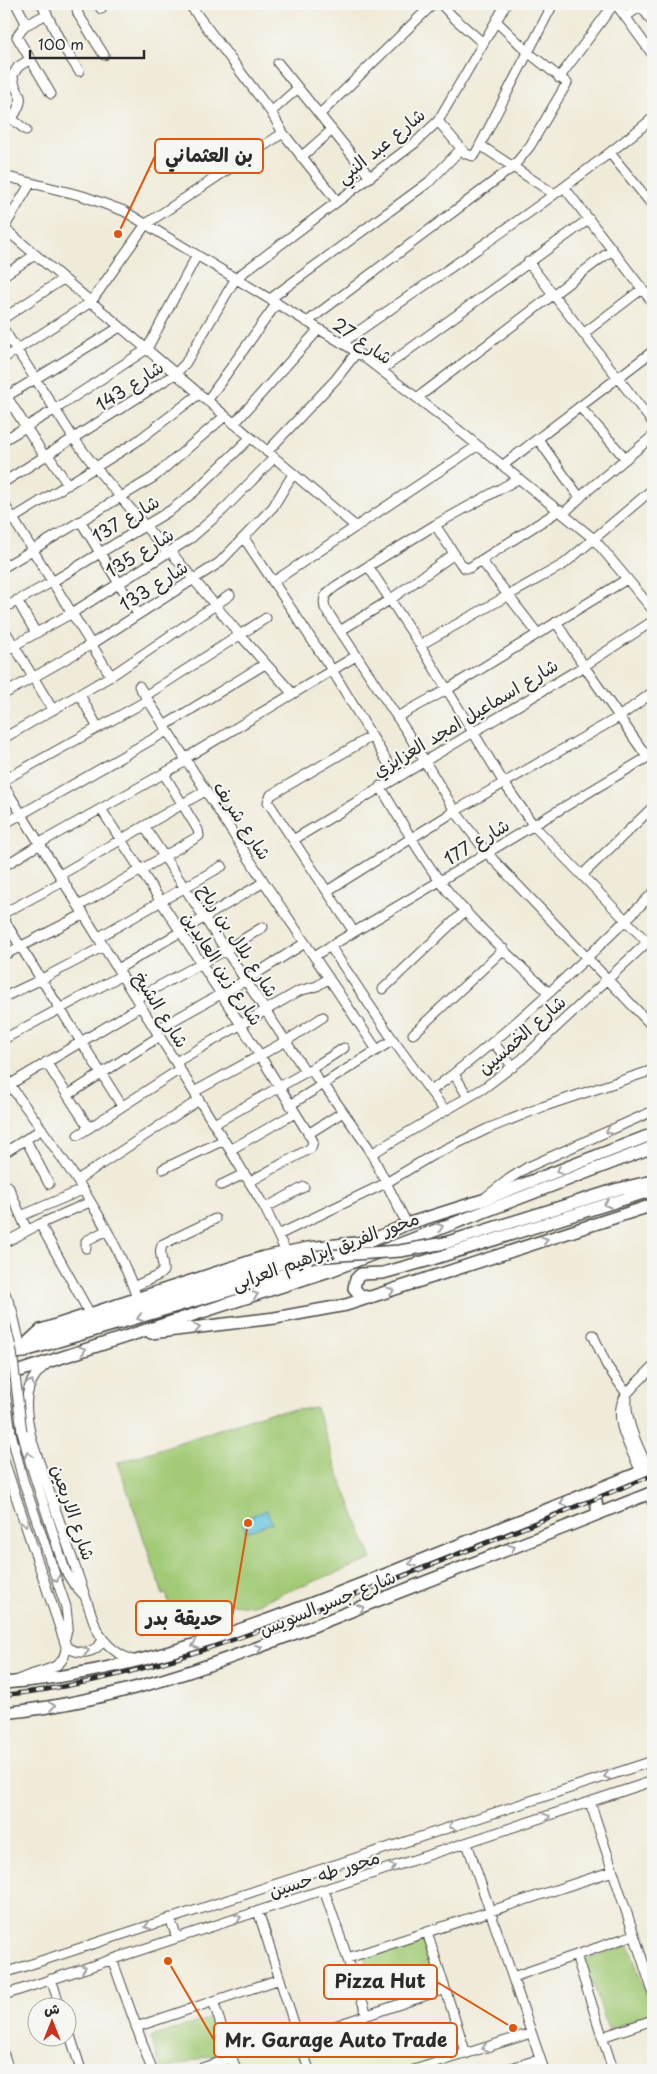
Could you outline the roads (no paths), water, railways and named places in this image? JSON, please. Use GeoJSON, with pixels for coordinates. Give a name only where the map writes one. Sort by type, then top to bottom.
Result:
{"type":"FeatureCollection","features":[{"type":"Feature","properties":{"kind":"main road","name":"محور الفريق إبراهيم العرابى"},"geometry":{"type":"LineString","coordinates":[[4,1357],[319,1264],[407,1224],[483,1200],[653,1134]]}},
{"type":"Feature","properties":{"kind":"main road","name":"محور الفريق إبراهيم العرابى"},"geometry":{"type":"LineString","coordinates":[[4,1376],[324,1273],[653,1147]]}},
{"type":"Feature","properties":{"kind":"main road"},"geometry":{"type":"LineString","coordinates":[[27,1351],[40,1341],[55,1334],[285,1262],[312,1257],[400,1251],[445,1243],[618,1189],[653,1181]]}},
{"type":"Feature","properties":{"kind":"main road"},"geometry":{"type":"LineString","coordinates":[[370,1298],[360,1296],[355,1291],[354,1281],[359,1275],[382,1273],[426,1261],[653,1190]]}},
{"type":"Feature","properties":{"kind":"main road"},"geometry":{"type":"LineString","coordinates":[[132,1334],[180,1330],[316,1312],[370,1298],[653,1205]]}},
{"type":"Feature","properties":{"kind":"main road"},"geometry":{"type":"LineString","coordinates":[[415,1237],[417,1251],[426,1261]]}},
{"type":"Feature","properties":{"kind":"main road"},"geometry":{"type":"LineString","coordinates":[[27,1351],[29,1341],[38,1331],[90,1314],[135,1293],[286,1252],[372,1241]]}},
{"type":"Feature","properties":{"kind":"main road","name":"شارع جسر السويس"},"geometry":{"type":"LineString","coordinates":[[10,1682],[64,1676],[136,1661],[219,1637],[308,1604],[648,1469]]}},
{"type":"Feature","properties":{"kind":"main road"},"geometry":{"type":"LineString","coordinates":[[589,1492],[596,1501],[598,1514]]}},
{"type":"Feature","properties":{"kind":"main road","name":"شارع جسر السويس"},"geometry":{"type":"LineString","coordinates":[[4,1713],[72,1703],[136,1689],[218,1663],[651,1493]]}},
{"type":"Feature","properties":{"kind":"main road"},"geometry":{"type":"LineString","coordinates":[[308,1604],[316,1626]]}},
{"type":"Feature","properties":{"kind":"street"},"geometry":{"type":"LineString","coordinates":[[16,4],[26,25]]}},
{"type":"Feature","properties":{"kind":"street"},"geometry":{"type":"LineString","coordinates":[[42,4],[61,43],[79,71]]}},
{"type":"Feature","properties":{"kind":"street"},"geometry":{"type":"LineString","coordinates":[[83,4],[77,9],[78,14],[104,55]]}},
{"type":"Feature","properties":{"kind":"street"},"geometry":{"type":"LineString","coordinates":[[189,4],[271,112],[283,133],[337,201]]}},
{"type":"Feature","properties":{"kind":"street"},"geometry":{"type":"LineString","coordinates":[[320,114],[433,4]]}},
{"type":"Feature","properties":{"kind":"street"},"geometry":{"type":"LineString","coordinates":[[441,4],[453,17],[484,43]]}},
{"type":"Feature","properties":{"kind":"street"},"geometry":{"type":"LineString","coordinates":[[438,121],[461,149],[469,156],[473,156],[554,4]]}},
{"type":"Feature","properties":{"kind":"street"},"geometry":{"type":"LineString","coordinates":[[559,78],[615,4],[653,55]]}},
{"type":"Feature","properties":{"kind":"street","name":"شارع عبد النبي"},"geometry":{"type":"LineString","coordinates":[[236,278],[415,143],[438,121],[504,5]]}},
{"type":"Feature","properties":{"kind":"street"},"geometry":{"type":"LineString","coordinates":[[625,17],[643,5],[653,23]]}},
{"type":"Feature","properties":{"kind":"street"},"geometry":{"type":"LineString","coordinates":[[47,14],[26,25],[17,37],[51,94]]}},
{"type":"Feature","properties":{"kind":"street"},"geometry":{"type":"LineString","coordinates":[[307,322],[513,167],[530,146],[567,83],[528,54],[496,21]]}},
{"type":"Feature","properties":{"kind":"street"},"geometry":{"type":"LineString","coordinates":[[12,119],[21,105],[13,75],[15,71],[30,59]]}},
{"type":"Feature","properties":{"kind":"street"},"geometry":{"type":"LineString","coordinates":[[278,63],[369,176]]}},
{"type":"Feature","properties":{"kind":"street"},"geometry":{"type":"LineString","coordinates":[[271,112],[298,88]]}},
{"type":"Feature","properties":{"kind":"street"},"geometry":{"type":"LineString","coordinates":[[4,113],[26,130]]}},
{"type":"Feature","properties":{"kind":"street"},"geometry":{"type":"LineString","coordinates":[[342,343],[564,187],[653,118]]}},
{"type":"Feature","properties":{"kind":"street"},"geometry":{"type":"LineString","coordinates":[[302,157],[332,130]]}},
{"type":"Feature","properties":{"kind":"street"},"geometry":{"type":"LineString","coordinates":[[4,358],[90,302],[146,224],[283,133]]}},
{"type":"Feature","properties":{"kind":"street"},"geometry":{"type":"LineString","coordinates":[[480,145],[554,194]]}},
{"type":"Feature","properties":{"kind":"street"},"geometry":{"type":"LineString","coordinates":[[207,401],[274,301],[429,182],[461,149]]}},
{"type":"Feature","properties":{"kind":"street"},"geometry":{"type":"LineString","coordinates":[[610,153],[653,206]]}},
{"type":"Feature","properties":{"kind":"street","name":"شارع 27"},"geometry":{"type":"LineString","coordinates":[[5,180],[30,184],[106,203],[124,211],[357,352],[594,539],[653,610]]}},
{"type":"Feature","properties":{"kind":"street"},"geometry":{"type":"LineString","coordinates":[[30,184],[4,228],[355,526]]}},
{"type":"Feature","properties":{"kind":"street"},"geometry":{"type":"LineString","coordinates":[[564,187],[653,303]]}},
{"type":"Feature","properties":{"kind":"street"},"geometry":{"type":"LineString","coordinates":[[381,370],[588,219]]}},
{"type":"Feature","properties":{"kind":"street"},"geometry":{"type":"LineString","coordinates":[[417,398],[612,250]]}},
{"type":"Feature","properties":{"kind":"street"},"geometry":{"type":"LineString","coordinates":[[4,275],[35,255]]}},
{"type":"Feature","properties":{"kind":"street"},"geometry":{"type":"LineString","coordinates":[[4,440],[54,410],[147,349],[197,255]]}},
{"type":"Feature","properties":{"kind":"street"},"geometry":{"type":"LineString","coordinates":[[528,262],[653,421]]}},
{"type":"Feature","properties":{"kind":"street","name":"شارع 143"},"geometry":{"type":"LineString","coordinates":[[4,482],[175,374],[184,364],[236,278]]}},
{"type":"Feature","properties":{"kind":"street"},"geometry":{"type":"LineString","coordinates":[[4,318],[63,279]]}},
{"type":"Feature","properties":{"kind":"street"},"geometry":{"type":"LineString","coordinates":[[583,334],[642,289]]}},
{"type":"Feature","properties":{"kind":"street"},"geometry":{"type":"LineString","coordinates":[[68,485],[5,397],[120,328]]}},
{"type":"Feature","properties":{"kind":"street"},"geometry":{"type":"LineString","coordinates":[[234,424],[319,329]]}},
{"type":"Feature","properties":{"kind":"street"},"geometry":{"type":"LineString","coordinates":[[4,330],[54,410],[96,468],[293,694]]}},
{"type":"Feature","properties":{"kind":"street"},"geometry":{"type":"LineString","coordinates":[[502,466],[653,351]]}},
{"type":"Feature","properties":{"kind":"street","name":"شارع 135"},"geometry":{"type":"LineString","coordinates":[[4,651],[72,613],[169,552],[208,524],[336,379],[357,352]]}},
{"type":"Feature","properties":{"kind":"street"},"geometry":{"type":"LineString","coordinates":[[4,524],[136,442],[199,394]]}},
{"type":"Feature","properties":{"kind":"street"},"geometry":{"type":"LineString","coordinates":[[580,407],[626,459]]}},
{"type":"Feature","properties":{"kind":"street"},"geometry":{"type":"LineString","coordinates":[[4,567],[154,477],[225,416]]}},
{"type":"Feature","properties":{"kind":"street"},"geometry":{"type":"LineString","coordinates":[[435,525],[465,568],[469,568],[562,512],[653,436]]}},
{"type":"Feature","properties":{"kind":"street","name":"شارع 137"},"geometry":{"type":"LineString","coordinates":[[4,608],[52,582],[183,502],[250,438]]}},
{"type":"Feature","properties":{"kind":"street"},"geometry":{"type":"LineString","coordinates":[[538,439],[580,498]]}},
{"type":"Feature","properties":{"kind":"street"},"geometry":{"type":"LineString","coordinates":[[273,582],[477,446]]}},
{"type":"Feature","properties":{"kind":"street","name":"شارع 133"},"geometry":{"type":"LineString","coordinates":[[4,694],[92,644],[219,563],[273,507],[293,474]]}},
{"type":"Feature","properties":{"kind":"street"},"geometry":{"type":"LineString","coordinates":[[518,479],[435,525],[368,566],[326,594],[323,601],[325,608],[397,717],[455,811],[487,853],[607,980],[652,1022]]}},
{"type":"Feature","properties":{"kind":"street"},"geometry":{"type":"LineString","coordinates":[[420,645],[564,564],[653,489]]}},
{"type":"Feature","properties":{"kind":"street"},"geometry":{"type":"LineString","coordinates":[[4,504],[111,676]]}},
{"type":"Feature","properties":{"kind":"street"},"geometry":{"type":"LineString","coordinates":[[81,522],[138,614]]}},
{"type":"Feature","properties":{"kind":"street"},"geometry":{"type":"LineString","coordinates":[[244,538],[332,670],[397,778]]}},
{"type":"Feature","properties":{"kind":"street"},"geometry":{"type":"LineString","coordinates":[[340,631],[391,599],[454,554]]}},
{"type":"Feature","properties":{"kind":"street"},"geometry":{"type":"LineString","coordinates":[[482,560],[538,634]]}},
{"type":"Feature","properties":{"kind":"street"},"geometry":{"type":"LineString","coordinates":[[368,566],[448,689],[504,783],[534,826],[626,920],[650,940]]}},
{"type":"Feature","properties":{"kind":"street"},"geometry":{"type":"LineString","coordinates":[[397,717],[448,689],[627,579]]}},
{"type":"Feature","properties":{"kind":"street"},"geometry":{"type":"LineString","coordinates":[[4,738],[111,676],[230,595]]}},
{"type":"Feature","properties":{"kind":"street"},"geometry":{"type":"LineString","coordinates":[[17,600],[36,632]]}},
{"type":"Feature","properties":{"kind":"street"},"geometry":{"type":"LineString","coordinates":[[4,780],[98,728],[266,618]]}},
{"type":"Feature","properties":{"kind":"street","name":"شارع اسماعيل امجد العزايزي"},"geometry":{"type":"LineString","coordinates":[[293,840],[380,786],[397,778],[584,666],[653,621]]}},
{"type":"Feature","properties":{"kind":"street"},"geometry":{"type":"LineString","coordinates":[[556,622],[619,717],[650,756]]}},
{"type":"Feature","properties":{"kind":"street"},"geometry":{"type":"LineString","coordinates":[[4,629],[52,710]]}},
{"type":"Feature","properties":{"kind":"street"},"geometry":{"type":"LineString","coordinates":[[4,866],[164,774],[356,656]]}},
{"type":"Feature","properties":{"kind":"street"},"geometry":{"type":"LineString","coordinates":[[4,824],[165,728],[266,664]]}},
{"type":"Feature","properties":{"kind":"street"},"geometry":{"type":"LineString","coordinates":[[139,686],[146,698]]}},
{"type":"Feature","properties":{"kind":"street"},"geometry":{"type":"LineString","coordinates":[[328,891],[455,811],[619,717],[653,692]]}},
{"type":"Feature","properties":{"kind":"street"},"geometry":{"type":"LineString","coordinates":[[80,695],[98,728]]}},
{"type":"Feature","properties":{"kind":"street","name":"شارع شريف"},"geometry":{"type":"LineString","coordinates":[[146,698],[264,882],[377,1050]]}},
{"type":"Feature","properties":{"kind":"street"},"geometry":{"type":"LineString","coordinates":[[354,932],[268,802],[270,795],[372,736]]}},
{"type":"Feature","properties":{"kind":"street","name":"شارع 177"},"geometry":{"type":"LineString","coordinates":[[314,956],[650,756]]}},
{"type":"Feature","properties":{"kind":"street"},"geometry":{"type":"LineString","coordinates":[[4,956],[82,910],[140,871],[197,839],[199,836],[198,830],[181,805],[164,774]]}},
{"type":"Feature","properties":{"kind":"street","name":"شارع الشيخ"},"geometry":{"type":"LineString","coordinates":[[4,786],[224,1140],[265,1208],[286,1252]]}},
{"type":"Feature","properties":{"kind":"street"},"geometry":{"type":"LineString","coordinates":[[380,786],[411,839],[440,881],[466,910],[549,993]]}},
{"type":"Feature","properties":{"kind":"street"},"geometry":{"type":"LineString","coordinates":[[4,913],[120,840],[205,791]]}},
{"type":"Feature","properties":{"kind":"street"},"geometry":{"type":"LineString","coordinates":[[582,874],[653,807]]}},
{"type":"Feature","properties":{"kind":"street","name":"شارع زين العابدين"},"geometry":{"type":"LineString","coordinates":[[101,809],[241,1025],[312,1142],[311,1148],[246,1178]]}},
{"type":"Feature","properties":{"kind":"street","name":"شارع بلال بن رباح"},"geometry":{"type":"LineString","coordinates":[[144,826],[286,1041],[343,1112],[371,1154],[407,1224]]}},
{"type":"Feature","properties":{"kind":"street"},"geometry":{"type":"LineString","coordinates":[[99,937],[222,866]]}},
{"type":"Feature","properties":{"kind":"street"},"geometry":{"type":"LineString","coordinates":[[4,1039],[60,1010],[264,882]]}},
{"type":"Feature","properties":{"kind":"street","name":"شارع الخمسين"},"geometry":{"type":"LineString","coordinates":[[431,1092],[493,1042],[549,993],[653,893]]}},
{"type":"Feature","properties":{"kind":"street"},"geometry":{"type":"LineString","coordinates":[[383,989],[466,910]]}},
{"type":"Feature","properties":{"kind":"street"},"geometry":{"type":"LineString","coordinates":[[4,920],[40,980],[82,1041],[122,1106]]}},
{"type":"Feature","properties":{"kind":"street"},"geometry":{"type":"LineString","coordinates":[[215,1220],[163,1244],[160,1252],[164,1264],[163,1271],[135,1293],[105,1231],[77,1180],[7,1081],[46,1062],[82,1041],[200,963],[226,950],[263,927]]}},
{"type":"Feature","properties":{"kind":"street","name":"شارع الخمسين"},"geometry":{"type":"LineString","coordinates":[[371,1154],[468,1097],[513,1067],[650,940]]}},
{"type":"Feature","properties":{"kind":"street"},"geometry":{"type":"LineString","coordinates":[[68,1095],[158,1033],[305,943]]}},
{"type":"Feature","properties":{"kind":"street"},"geometry":{"type":"LineString","coordinates":[[4,997],[104,946]]}},
{"type":"Feature","properties":{"kind":"street"},"geometry":{"type":"LineString","coordinates":[[330,946],[445,1111]]}},
{"type":"Feature","properties":{"kind":"street"},"geometry":{"type":"LineString","coordinates":[[413,1034],[504,949]]}},
{"type":"Feature","properties":{"kind":"street"},"geometry":{"type":"LineString","coordinates":[[78,1135],[241,1025],[299,991],[317,986],[328,978]]}},
{"type":"Feature","properties":{"kind":"street"},"geometry":{"type":"LineString","coordinates":[[77,1180],[196,1096],[323,1017]]}},
{"type":"Feature","properties":{"kind":"street"},"geometry":{"type":"LineString","coordinates":[[230,1150],[394,1040]]}},
{"type":"Feature","properties":{"kind":"street"},"geometry":{"type":"LineString","coordinates":[[493,1042],[513,1067]]}},
{"type":"Feature","properties":{"kind":"street"},"geometry":{"type":"LineString","coordinates":[[214,1124],[309,1071],[344,1048]]}},
{"type":"Feature","properties":{"kind":"street"},"geometry":{"type":"LineString","coordinates":[[46,1062],[88,1128]]}},
{"type":"Feature","properties":{"kind":"street"},"geometry":{"type":"LineString","coordinates":[[278,1235],[386,1183],[431,1156],[507,1120],[653,1070]]}},
{"type":"Feature","properties":{"kind":"street"},"geometry":{"type":"LineString","coordinates":[[454,1074],[468,1097]]}},
{"type":"Feature","properties":{"kind":"street"},"geometry":{"type":"LineString","coordinates":[[483,1200],[500,1185],[528,1168],[653,1111]]}},
{"type":"Feature","properties":{"kind":"street"},"geometry":{"type":"LineString","coordinates":[[308,1134],[343,1112]]}},
{"type":"Feature","properties":{"kind":"street"},"geometry":{"type":"LineString","coordinates":[[4,1152],[42,1129]]}},
{"type":"Feature","properties":{"kind":"street"},"geometry":{"type":"LineString","coordinates":[[26,1140],[49,1184]]}},
{"type":"Feature","properties":{"kind":"street"},"geometry":{"type":"LineString","coordinates":[[163,1169],[224,1140]]}},
{"type":"Feature","properties":{"kind":"street"},"geometry":{"type":"LineString","coordinates":[[221,1185],[246,1178]]}},
{"type":"Feature","properties":{"kind":"street"},"geometry":{"type":"LineString","coordinates":[[8,1186],[27,1230]]}},
{"type":"Feature","properties":{"kind":"street"},"geometry":{"type":"LineString","coordinates":[[265,1208],[304,1187]]}},
{"type":"Feature","properties":{"kind":"street"},"geometry":{"type":"LineString","coordinates":[[21,1216],[82,1190]]}},
{"type":"Feature","properties":{"kind":"street"},"geometry":{"type":"LineString","coordinates":[[4,1243],[27,1230],[90,1202]]}},
{"type":"Feature","properties":{"kind":"street"},"geometry":{"type":"LineString","coordinates":[[40,1224],[90,1314]]}},
{"type":"Feature","properties":{"kind":"street"},"geometry":{"type":"LineString","coordinates":[[86,1248],[86,1241],[105,1231]]}},
{"type":"Feature","properties":{"kind":"street"},"geometry":{"type":"LineString","coordinates":[[4,1291],[27,1351]]}},
{"type":"Feature","properties":{"kind":"street"},"geometry":{"type":"LineString","coordinates":[[9,1303],[4,1317],[12,1352],[22,1432],[30,1465],[65,1570],[72,1583],[85,1596]]}},
{"type":"Feature","properties":{"kind":"street"},"geometry":{"type":"LineString","coordinates":[[593,1335],[607,1366],[628,1394],[627,1416],[648,1469]]}},
{"type":"Feature","properties":{"kind":"street","name":"شارع الاربعين"},"geometry":{"type":"LineString","coordinates":[[51,1361],[34,1377],[28,1389],[26,1402],[32,1441],[96,1628],[103,1640],[120,1654],[136,1661]]}},
{"type":"Feature","properties":{"kind":"street"},"geometry":{"type":"LineString","coordinates":[[628,1394],[653,1367]]}},
{"type":"Feature","properties":{"kind":"street"},"geometry":{"type":"LineString","coordinates":[[4,1385],[11,1433],[23,1480],[66,1607],[68,1626],[64,1659],[58,1665],[28,1674],[10,1682]]}},
{"type":"Feature","properties":{"kind":"street"},"geometry":{"type":"LineString","coordinates":[[4,1401],[26,1402]]}},
{"type":"Feature","properties":{"kind":"street"},"geometry":{"type":"LineString","coordinates":[[4,1461],[66,1642],[78,1652],[86,1652],[95,1649],[103,1640]]}},
{"type":"Feature","properties":{"kind":"street"},"geometry":{"type":"LineString","coordinates":[[651,1493],[653,1506]]}},
{"type":"Feature","properties":{"kind":"street","name":"محور طه حسين"},"geometry":{"type":"LineString","coordinates":[[4,1973],[653,1761]]}},
{"type":"Feature","properties":{"kind":"street","name":"محور طه حسين"},"geometry":{"type":"LineString","coordinates":[[4,1994],[653,1781]]}},
{"type":"Feature","properties":{"kind":"street"},"geometry":{"type":"LineString","coordinates":[[590,1802],[653,1992]]}},
{"type":"Feature","properties":{"kind":"street"},"geometry":{"type":"LineString","coordinates":[[467,1843],[544,2070]]}},
{"type":"Feature","properties":{"kind":"street"},"geometry":{"type":"LineString","coordinates":[[348,1958],[613,1871]]}},
{"type":"Feature","properties":{"kind":"street"},"geometry":{"type":"LineString","coordinates":[[324,1890],[367,2015]]}},
{"type":"Feature","properties":{"kind":"street"},"geometry":{"type":"LineString","coordinates":[[258,1911],[309,2070]]}},
{"type":"Feature","properties":{"kind":"street"},"geometry":{"type":"LineString","coordinates":[[170,1918],[178,1938]]}},
{"type":"Feature","properties":{"kind":"street"},"geometry":{"type":"LineString","coordinates":[[428,1932],[466,2054]]}},
{"type":"Feature","properties":{"kind":"street"},"geometry":{"type":"LineString","coordinates":[[513,1977],[634,1935]]}},
{"type":"Feature","properties":{"kind":"street"},"geometry":{"type":"LineString","coordinates":[[576,1956],[613,2070]]}},
{"type":"Feature","properties":{"kind":"street"},"geometry":{"type":"LineString","coordinates":[[112,1959],[152,2070]]}},
{"type":"Feature","properties":{"kind":"street"},"geometry":{"type":"LineString","coordinates":[[51,1979],[57,1996]]}},
{"type":"Feature","properties":{"kind":"street"},"geometry":{"type":"LineString","coordinates":[[136,2027],[280,1979]]}},
{"type":"Feature","properties":{"kind":"street"},"geometry":{"type":"LineString","coordinates":[[299,2038],[446,1989]]}},
{"type":"Feature","properties":{"kind":"street"},"geometry":{"type":"LineString","coordinates":[[213,2001],[236,2070]]}},
{"type":"Feature","properties":{"kind":"street"},"geometry":{"type":"LineString","coordinates":[[602,2037],[653,2020]]}},
{"type":"Feature","properties":{"kind":"street"},"geometry":{"type":"LineString","coordinates":[[414,2070],[531,2033]]}},
{"type":"Feature","properties":{"kind":"street"},"geometry":{"type":"LineString","coordinates":[[73,2046],[81,2070]]}},
{"type":"Feature","properties":{"kind":"street"},"geometry":{"type":"LineString","coordinates":[[4,2055],[8,2070]]}},
{"type":"Feature","properties":{"kind":"street"},"geometry":{"type":"LineString","coordinates":[[196,2070],[232,2058]]}},
{"type":"Feature","properties":{"kind":"street"},"geometry":{"type":"LineString","coordinates":[[505,2070],[540,2059]]}},
{"type":"Feature","properties":{"kind":"water"},"geometry":{"type":"Polygon","coordinates":[[[267,1510],[272,1523],[246,1532],[241,1519],[267,1510]]]}},
{"type":"Feature","properties":{"kind":"railway"},"geometry":{"type":"LineString","coordinates":[[4,1695],[48,1689],[133,1671],[176,1659],[259,1631],[419,1570],[653,1475]]}},
{"type":"Feature","properties":{"kind":"place","name":"بن العثماني"},"geometry":{"type":"Point","coordinates":[118,234]}},
{"type":"Feature","properties":{"kind":"place","name":"حديقة بدر"},"geometry":{"type":"Point","coordinates":[248,1523]}},
{"type":"Feature","properties":{"kind":"place","name":"Mr. Garage Auto Trade"},"geometry":{"type":"Point","coordinates":[168,1961]}},
{"type":"Feature","properties":{"kind":"place","name":"Pizza Hut"},"geometry":{"type":"Point","coordinates":[513,2028]}}]}
